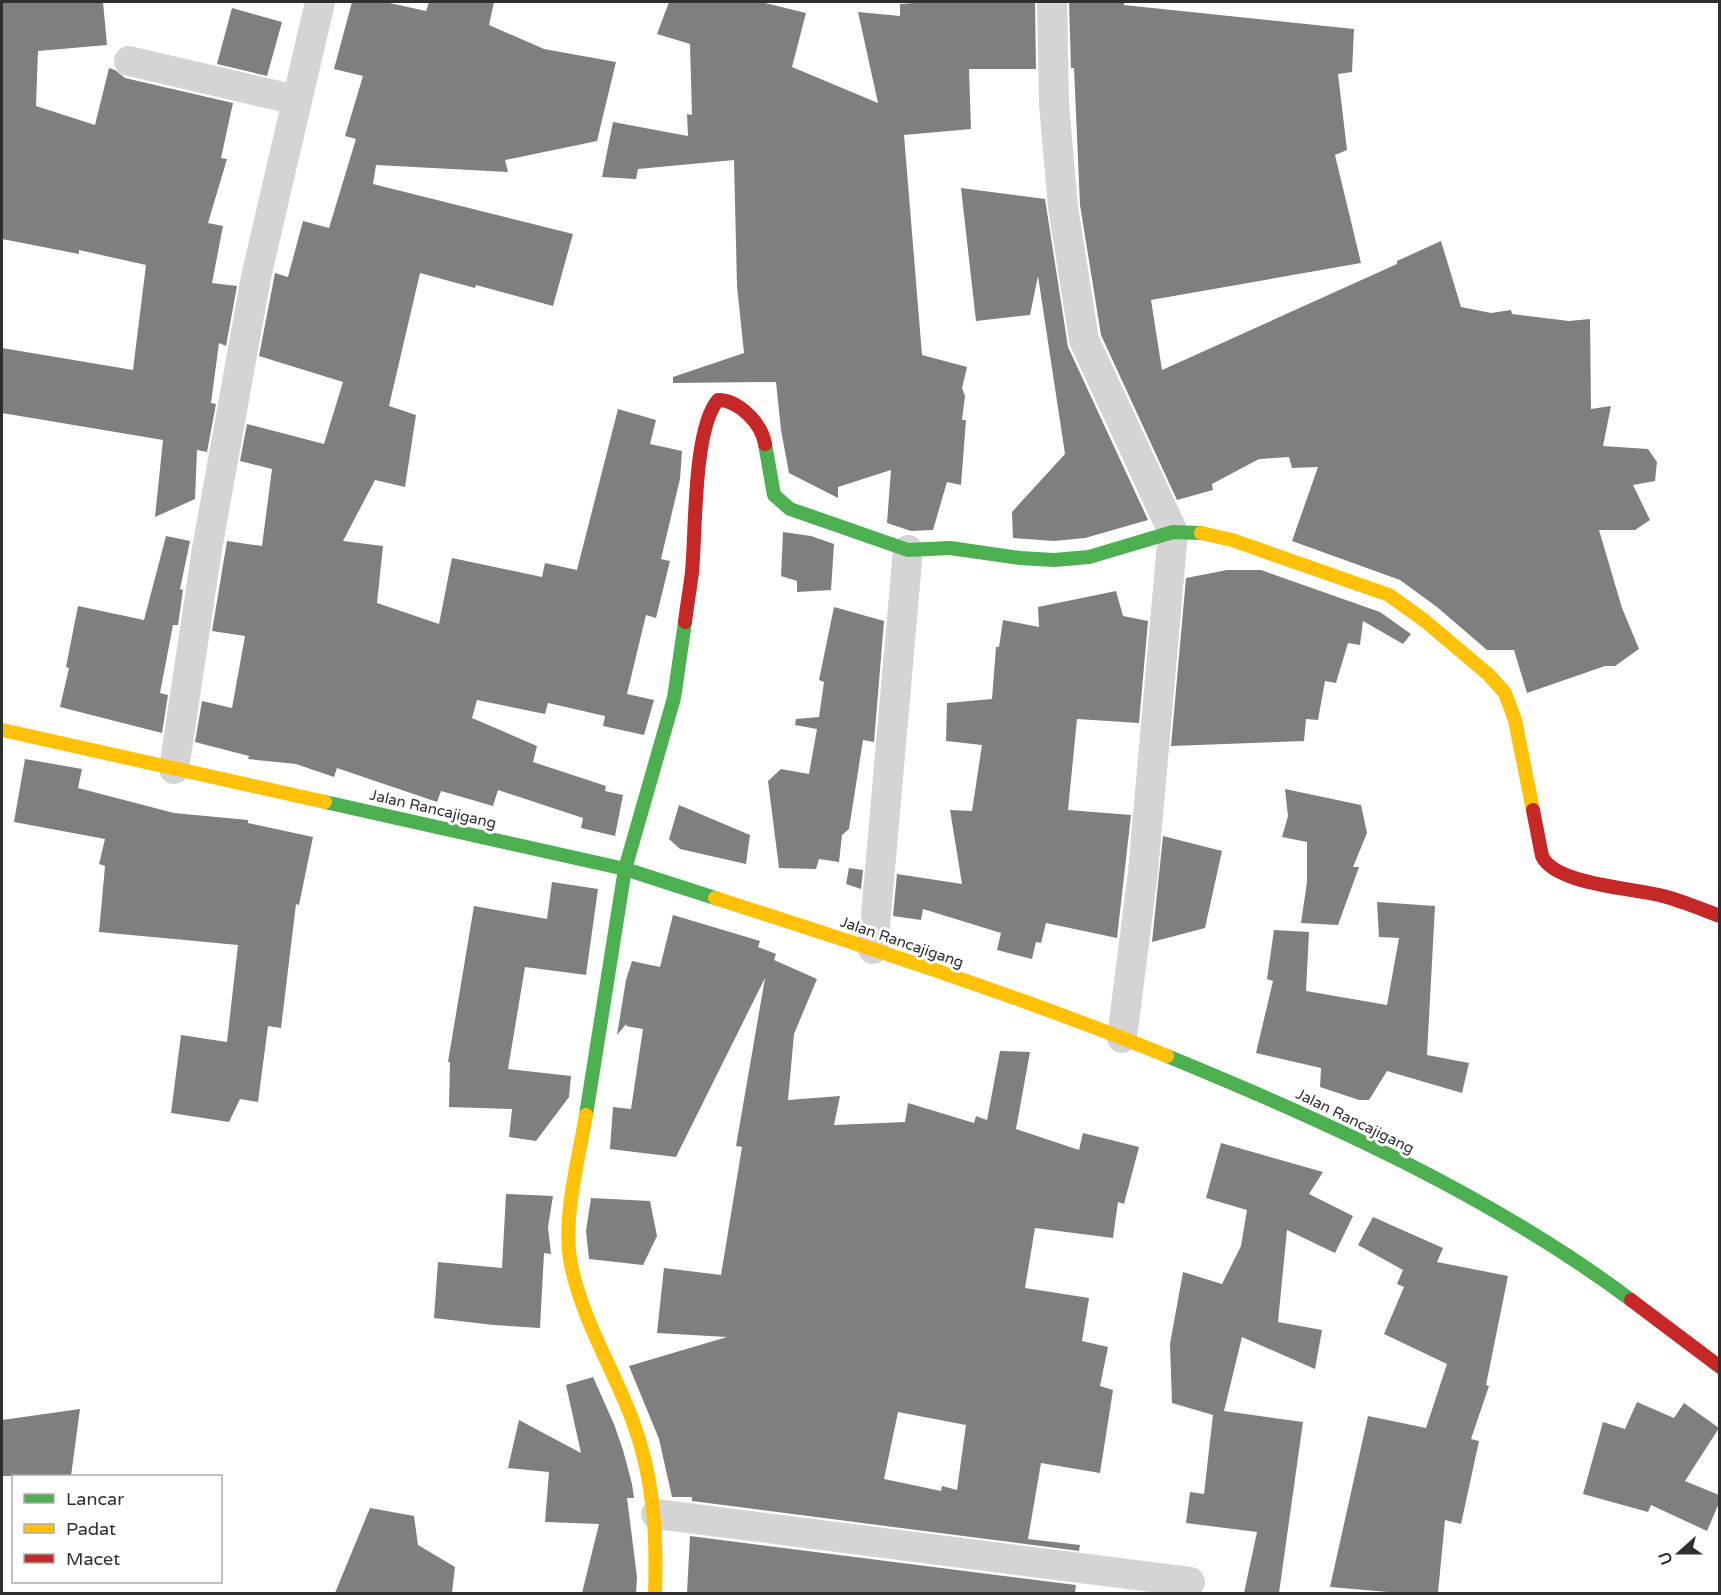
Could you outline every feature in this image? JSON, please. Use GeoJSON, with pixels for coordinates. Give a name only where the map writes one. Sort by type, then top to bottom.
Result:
{"type":"FeatureCollection","features":[{"type":"Feature","properties":{"kind":"street"},"geometry":{"type":"LineString","coordinates":[[174,769],[207,549],[254,288],[320,2]]}},
{"type":"Feature","properties":{"kind":"street"},"geometry":{"type":"LineString","coordinates":[[1052,2],[1054,104],[1063,207],[1084,340],[1173,532],[1143,872],[1122,1038]]}},
{"type":"Feature","properties":{"kind":"street"},"geometry":{"type":"LineString","coordinates":[[129,61],[296,100]]}},
{"type":"Feature","properties":{"kind":"street"},"geometry":{"type":"LineString","coordinates":[[655,1593],[656,1514],[642,1445],[577,1289],[567,1251],[567,1230],[624,869],[674,698],[692,572],[700,449],[707,418],[718,400],[726,400],[753,418],[758,425],[764,438],[774,495],[779,501],[790,508],[908,550],[950,548],[1020,558],[1054,560],[1089,557],[1173,532],[1199,533],[1232,540],[1389,595],[1406,606],[1489,675],[1506,693],[1515,720],[1542,856],[1548,865],[1585,881],[1611,888],[1662,895],[1719,916]]}},
{"type":"Feature","properties":{"kind":"street"},"geometry":{"type":"LineString","coordinates":[[873,949],[908,550]]}},
{"type":"Feature","properties":{"kind":"street","name":"Jalan Rancajigang"},"geometry":{"type":"LineString","coordinates":[[2,729],[624,869],[873,949],[1122,1038],[1268,1097],[1444,1184],[1551,1245],[1623,1294],[1719,1367]]}},
{"type":"Feature","properties":{"kind":"street"},"geometry":{"type":"LineString","coordinates":[[656,1514],[1190,1582]]}},
{"type":"Feature","properties":{"kind":"building"},"geometry":{"type":"Polygon","coordinates":[[[2,2],[103,2],[107,45],[38,51],[36,106],[95,125],[109,68],[125,78],[233,103],[221,158],[227,159],[208,223],[223,226],[212,283],[237,286],[226,346],[219,343],[211,403],[216,404],[207,452],[197,450],[195,499],[155,517],[163,440],[2,413],[2,348],[133,370],[146,265],[79,250],[79,254],[2,239],[2,2]]]}},
{"type":"Feature","properties":{"kind":"building"},"geometry":{"type":"Polygon","coordinates":[[[352,2],[385,2],[426,11],[429,2],[494,2],[489,25],[544,49],[616,62],[597,141],[505,160],[508,172],[376,165],[373,184],[573,234],[553,306],[476,285],[475,288],[420,273],[389,406],[416,415],[405,487],[375,480],[343,541],[383,546],[377,603],[439,624],[452,558],[542,577],[545,563],[577,570],[618,409],[656,420],[650,444],[682,451],[680,479],[661,559],[670,561],[656,618],[646,615],[627,694],[654,700],[644,735],[603,726],[605,716],[548,703],[545,714],[477,700],[472,718],[537,746],[533,762],[606,786],[605,791],[623,795],[615,836],[581,828],[583,818],[498,790],[493,806],[441,791],[437,802],[337,768],[334,777],[296,764],[248,759],[249,756],[195,742],[202,701],[232,708],[245,636],[212,631],[227,541],[262,546],[272,469],[240,461],[247,424],[324,444],[343,382],[259,356],[275,273],[288,277],[303,221],[329,228],[356,139],[345,136],[363,76],[334,69],[352,2]]]}},
{"type":"Feature","properties":{"kind":"building"},"geometry":{"type":"Polygon","coordinates":[[[669,2],[761,2],[806,13],[792,67],[878,103],[858,12],[900,16],[900,4],[1035,2],[1036,69],[969,69],[971,129],[904,135],[922,355],[967,367],[962,388],[965,396],[962,420],[966,420],[961,485],[947,482],[933,530],[911,531],[887,523],[891,470],[838,487],[838,498],[789,473],[781,430],[776,382],[673,383],[673,377],[744,353],[737,286],[734,160],[638,169],[636,179],[602,177],[613,122],[688,136],[687,114],[692,115],[690,44],[657,34],[669,2]]]}},
{"type":"Feature","properties":{"kind":"building"},"geometry":{"type":"Polygon","coordinates":[[[1069,2],[1124,2],[1124,5],[1354,29],[1352,72],[1338,74],[1347,150],[1335,155],[1361,263],[1151,300],[1162,370],[1397,264],[1397,261],[1441,241],[1461,307],[1491,313],[1511,310],[1512,314],[1569,321],[1590,319],[1591,409],[1611,406],[1603,446],[1648,449],[1657,462],[1655,481],[1633,485],[1650,520],[1635,530],[1599,530],[1622,608],[1639,649],[1615,666],[1605,666],[1527,693],[1514,650],[1487,650],[1437,607],[1400,580],[1292,541],[1318,467],[1292,468],[1289,457],[1259,459],[1212,484],[1213,490],[1177,500],[1101,335],[1080,205],[1069,2]]]}},
{"type":"Feature","properties":{"kind":"building"},"geometry":{"type":"Polygon","coordinates":[[[232,8],[282,22],[267,76],[217,64],[232,8]]]}},
{"type":"Feature","properties":{"kind":"building"},"geometry":{"type":"Polygon","coordinates":[[[961,188],[1045,199],[1068,347],[1148,520],[1085,538],[1054,541],[1013,538],[1012,512],[1065,454],[1038,276],[1030,315],[976,321],[961,188]]]}},
{"type":"Feature","properties":{"kind":"building"},"geometry":{"type":"Polygon","coordinates":[[[783,532],[811,536],[834,544],[831,590],[797,592],[797,581],[781,576],[783,532]]]}},
{"type":"Feature","properties":{"kind":"building"},"geometry":{"type":"Polygon","coordinates":[[[166,536],[190,541],[180,589],[183,590],[178,625],[173,625],[160,693],[168,695],[162,733],[60,707],[69,668],[66,667],[78,606],[144,620],[166,536]]]}},
{"type":"Feature","properties":{"kind":"building"},"geometry":{"type":"Polygon","coordinates":[[[1227,570],[1261,570],[1380,612],[1411,634],[1403,644],[1363,621],[1360,645],[1348,643],[1336,683],[1325,681],[1318,720],[1306,719],[1304,741],[1171,746],[1186,578],[1227,570]]]}},
{"type":"Feature","properties":{"kind":"building"},"geometry":{"type":"Polygon","coordinates":[[[1116,591],[1123,616],[1148,621],[1139,723],[1077,719],[1068,810],[1131,815],[1117,938],[1046,923],[1041,943],[1036,942],[1032,959],[997,950],[1001,933],[923,909],[921,920],[893,916],[897,874],[962,884],[950,810],[972,811],[982,745],[946,741],[947,703],[992,699],[996,647],[999,647],[1003,620],[1039,627],[1038,607],[1116,591]]]}},
{"type":"Feature","properties":{"kind":"building"},"geometry":{"type":"Polygon","coordinates":[[[834,607],[884,621],[874,742],[863,740],[849,829],[842,835],[839,862],[819,859],[816,869],[779,868],[768,781],[781,769],[809,774],[817,729],[795,725],[796,719],[819,717],[824,682],[819,680],[834,607]]]}},
{"type":"Feature","properties":{"kind":"building"},"geometry":{"type":"Polygon","coordinates":[[[25,759],[82,769],[78,788],[174,813],[248,820],[248,823],[313,837],[299,905],[296,904],[281,1028],[268,1026],[258,1102],[240,1099],[229,1122],[171,1113],[181,1035],[227,1042],[238,945],[99,932],[105,866],[99,864],[105,839],[14,822],[25,759]]]}},
{"type":"Feature","properties":{"kind":"building"},"geometry":{"type":"Polygon","coordinates":[[[1285,789],[1361,805],[1367,833],[1353,867],[1359,867],[1338,925],[1301,923],[1307,882],[1307,842],[1282,837],[1288,816],[1285,789]]]}},
{"type":"Feature","properties":{"kind":"building"},"geometry":{"type":"Polygon","coordinates":[[[679,805],[750,835],[746,864],[680,849],[669,839],[679,805]]]}},
{"type":"Feature","properties":{"kind":"building"},"geometry":{"type":"Polygon","coordinates":[[[1163,836],[1222,851],[1205,928],[1152,942],[1163,836]]]}},
{"type":"Feature","properties":{"kind":"building"},"geometry":{"type":"Polygon","coordinates":[[[849,868],[863,870],[861,889],[846,884],[849,868]]]}},
{"type":"Feature","properties":{"kind":"building"},"geometry":{"type":"Polygon","coordinates":[[[552,882],[598,889],[586,975],[525,967],[508,1069],[571,1076],[569,1097],[536,1141],[509,1137],[512,1109],[449,1107],[450,1062],[448,1062],[474,906],[547,919],[552,882]]]}},
{"type":"Feature","properties":{"kind":"building"},"geometry":{"type":"Polygon","coordinates":[[[1377,902],[1435,906],[1427,1055],[1469,1063],[1462,1093],[1387,1071],[1369,1100],[1359,1100],[1320,1087],[1321,1068],[1256,1053],[1273,981],[1267,979],[1274,930],[1309,932],[1306,991],[1387,1005],[1399,938],[1379,937],[1377,902]]]}},
{"type":"Feature","properties":{"kind":"building"},"geometry":{"type":"Polygon","coordinates":[[[673,915],[760,941],[758,947],[776,954],[774,960],[817,979],[794,1034],[788,1100],[840,1096],[834,1125],[905,1122],[908,1103],[974,1123],[976,1116],[987,1120],[1000,1051],[1030,1052],[1016,1129],[1079,1150],[1083,1133],[1139,1147],[1124,1204],[1118,1202],[1113,1238],[1035,1228],[1025,1288],[1089,1298],[1082,1341],[1108,1347],[1100,1386],[1113,1390],[1100,1473],[1041,1463],[1028,1539],[1080,1545],[1079,1551],[692,1501],[692,1497],[672,1497],[659,1439],[629,1366],[727,1337],[657,1333],[664,1268],[721,1275],[742,1147],[736,1146],[765,978],[676,1157],[610,1149],[613,1107],[631,1109],[643,1029],[626,1026],[627,1023],[617,1035],[626,980],[632,961],[660,967],[673,915]],[[898,1412],[884,1479],[941,1491],[942,1486],[957,1490],[966,1425],[898,1412]]]}},
{"type":"Feature","properties":{"kind":"building"},"geometry":{"type":"Polygon","coordinates":[[[1221,1143],[1323,1172],[1309,1194],[1353,1216],[1335,1253],[1287,1230],[1278,1322],[1322,1330],[1315,1369],[1242,1337],[1224,1411],[1303,1422],[1279,1593],[1244,1593],[1257,1532],[1186,1523],[1190,1492],[1204,1494],[1213,1415],[1172,1403],[1170,1344],[1183,1272],[1222,1284],[1241,1246],[1247,1210],[1206,1198],[1221,1143]]]}},
{"type":"Feature","properties":{"kind":"building"},"geometry":{"type":"Polygon","coordinates":[[[506,1194],[553,1196],[548,1227],[551,1254],[544,1253],[540,1328],[434,1318],[438,1262],[502,1268],[506,1194]]]}},
{"type":"Feature","properties":{"kind":"building"},"geometry":{"type":"Polygon","coordinates":[[[591,1198],[650,1201],[657,1236],[643,1265],[589,1259],[586,1231],[591,1198]]]}},
{"type":"Feature","properties":{"kind":"building"},"geometry":{"type":"Polygon","coordinates":[[[1373,1217],[1443,1248],[1437,1262],[1508,1276],[1486,1385],[1489,1386],[1471,1439],[1479,1441],[1461,1524],[1445,1520],[1438,1593],[1400,1593],[1330,1587],[1368,1416],[1426,1428],[1447,1364],[1384,1334],[1404,1287],[1397,1284],[1403,1270],[1358,1245],[1373,1217]]]}},
{"type":"Feature","properties":{"kind":"building"},"geometry":{"type":"Polygon","coordinates":[[[593,1377],[614,1424],[632,1484],[634,1498],[627,1498],[637,1577],[636,1593],[582,1593],[599,1524],[545,1522],[549,1472],[508,1468],[519,1420],[581,1453],[566,1385],[593,1377]]]}},
{"type":"Feature","properties":{"kind":"building"},"geometry":{"type":"Polygon","coordinates":[[[1637,1402],[1674,1418],[1684,1403],[1719,1428],[1685,1481],[1719,1495],[1719,1503],[1707,1531],[1651,1505],[1648,1512],[1583,1494],[1603,1422],[1625,1429],[1637,1402]]]}},
{"type":"Feature","properties":{"kind":"building"},"geometry":{"type":"Polygon","coordinates":[[[80,1409],[71,1475],[2,1476],[2,1420],[80,1409]]]}},
{"type":"Feature","properties":{"kind":"building"},"geometry":{"type":"Polygon","coordinates":[[[370,1508],[414,1516],[418,1545],[455,1567],[452,1593],[335,1593],[370,1508]]]}},
{"type":"Feature","properties":{"kind":"building"},"geometry":{"type":"Polygon","coordinates":[[[690,1536],[1076,1585],[1075,1593],[687,1593],[690,1536]]]}},
{"type":"Feature","properties":{"kind":"traffic: fast"},"geometry":{"type":"LineString","coordinates":[[765,444],[774,495],[790,509],[908,550],[950,548],[1020,558],[1054,560],[1089,557],[1173,532],[1201,533]]}},
{"type":"Feature","properties":{"kind":"traffic: fast"},"geometry":{"type":"LineString","coordinates":[[586,1115],[625,869],[674,698],[685,622]]}},
{"type":"Feature","properties":{"kind":"traffic: fast"},"geometry":{"type":"LineString","coordinates":[[325,802],[625,869],[715,898]]}},
{"type":"Feature","properties":{"kind":"traffic: fast"},"geometry":{"type":"LineString","coordinates":[[1167,1056],[1288,1107],[1466,1194],[1578,1262],[1631,1300]]}},
{"type":"Feature","properties":{"kind":"traffic: slow"},"geometry":{"type":"LineString","coordinates":[[1201,533],[1232,540],[1389,595],[1425,621],[1489,675],[1505,693],[1515,720],[1533,810]]}},
{"type":"Feature","properties":{"kind":"traffic: slow"},"geometry":{"type":"LineString","coordinates":[[2,730],[325,802]]}},
{"type":"Feature","properties":{"kind":"traffic: slow"},"geometry":{"type":"LineString","coordinates":[[715,898],[999,993],[1167,1056]]}},
{"type":"Feature","properties":{"kind":"traffic: slow"},"geometry":{"type":"LineString","coordinates":[[586,1115],[570,1206],[568,1242],[570,1259],[581,1301],[632,1419],[645,1462],[654,1527],[655,1594]]}},
{"type":"Feature","properties":{"kind":"traffic: jam"},"geometry":{"type":"LineString","coordinates":[[685,622],[692,572],[700,456],[710,414],[718,400],[734,404],[748,415],[759,429],[765,444]]}},
{"type":"Feature","properties":{"kind":"traffic: jam"},"geometry":{"type":"LineString","coordinates":[[1533,810],[1542,856],[1550,866],[1562,873],[1597,884],[1663,896],[1720,916]]}},
{"type":"Feature","properties":{"kind":"traffic: jam"},"geometry":{"type":"LineString","coordinates":[[1631,1300],[1720,1367]]}}]}
